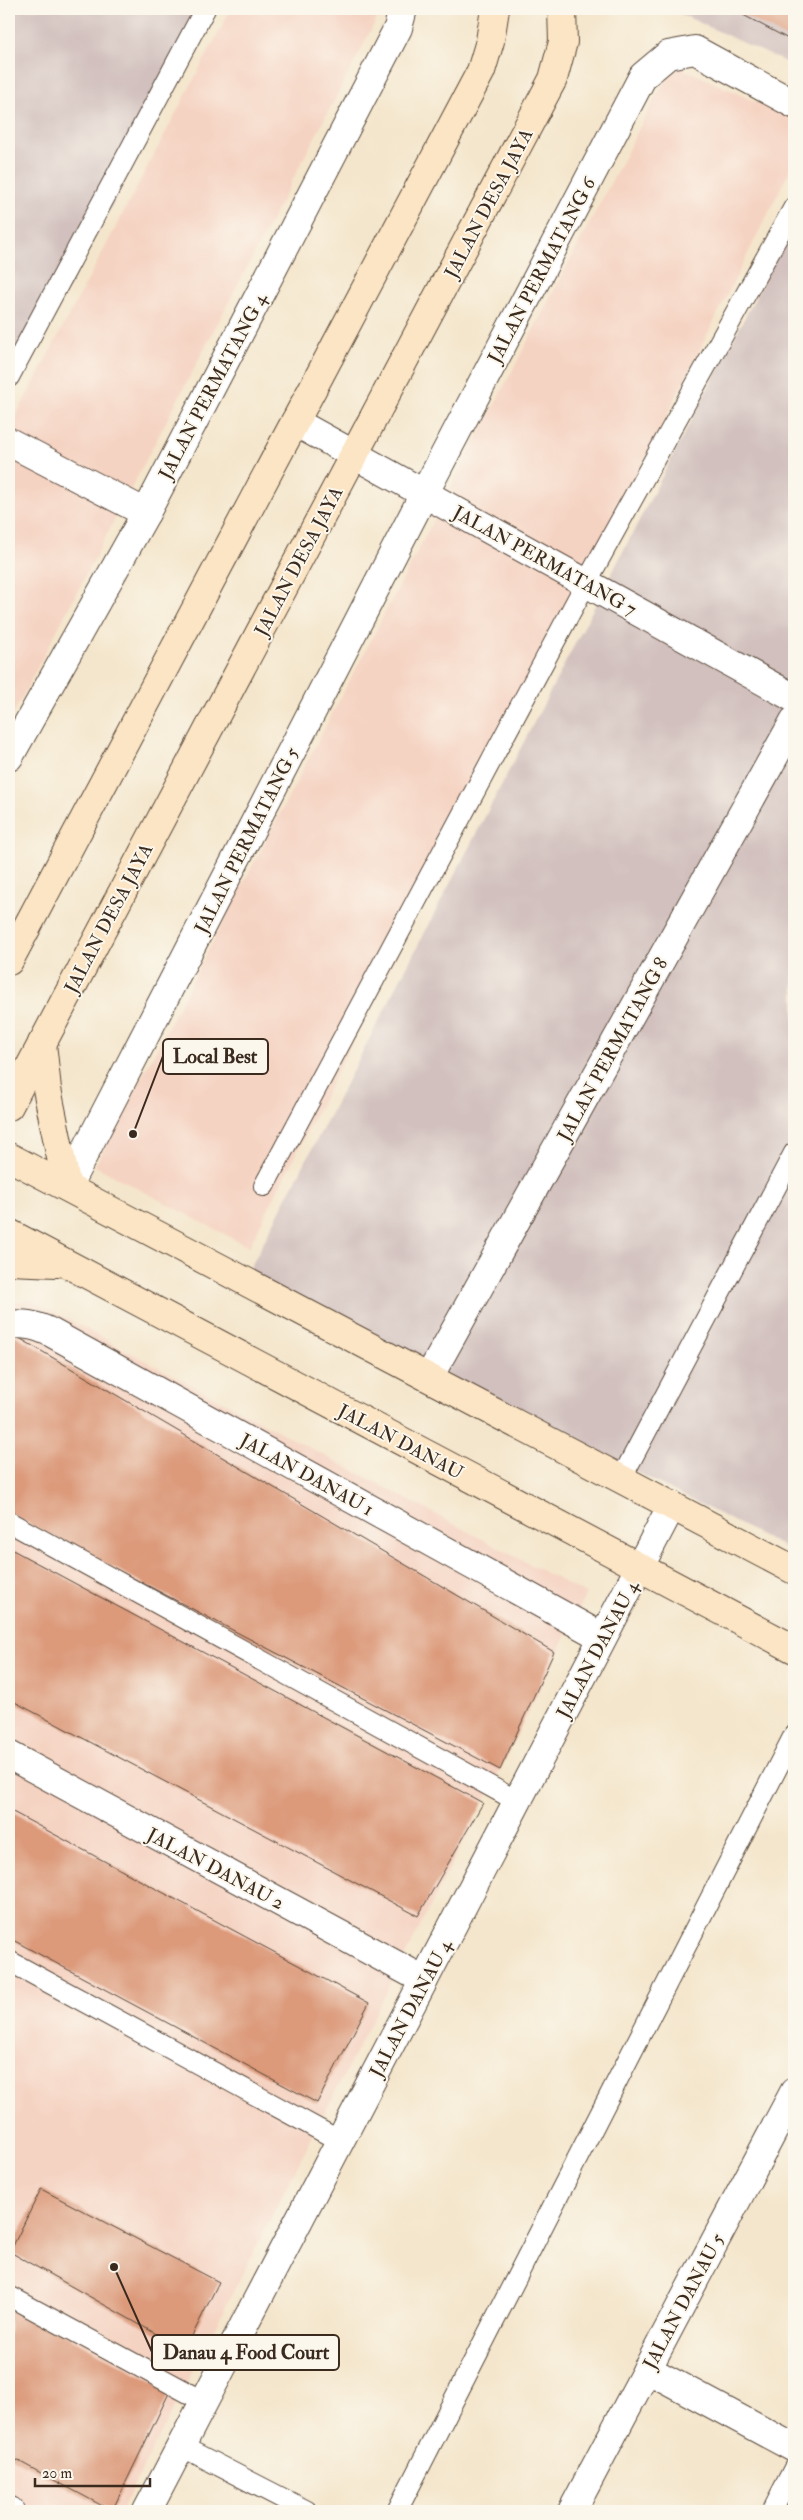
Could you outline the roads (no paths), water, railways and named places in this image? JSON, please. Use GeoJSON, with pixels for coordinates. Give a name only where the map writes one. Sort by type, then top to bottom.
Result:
{"type":"FeatureCollection","features":[{"type":"Feature","properties":{"kind":"main road"},"geometry":{"type":"LineString","coordinates":[[10,959],[481,71],[490,41],[495,9]]}},
{"type":"Feature","properties":{"kind":"main road","name":"JALAN DESA JAYA"},"geometry":{"type":"LineString","coordinates":[[9,1106],[554,79],[563,42],[562,9]]}},
{"type":"Feature","properties":{"kind":"main road"},"geometry":{"type":"LineString","coordinates":[[42,1043],[47,1089],[67,1187]]}},
{"type":"Feature","properties":{"kind":"main road"},"geometry":{"type":"LineString","coordinates":[[9,1157],[794,1570]]}},
{"type":"Feature","properties":{"kind":"main road","name":"JALAN DANAU"},"geometry":{"type":"LineString","coordinates":[[9,1233],[794,1649]]}},
{"type":"Feature","properties":{"kind":"main road"},"geometry":{"type":"LineString","coordinates":[[9,1262],[22,1260],[66,1263]]}},
{"type":"Feature","properties":{"kind":"street","name":"JALAN PERMATANG 4"},"geometry":{"type":"LineString","coordinates":[[9,757],[146,513],[398,28],[403,9]]}},
{"type":"Feature","properties":{"kind":"street","name":"JALAN PERMATANG 6"},"geometry":{"type":"LineString","coordinates":[[424,494],[643,76],[668,55],[695,50],[794,104]]}},
{"type":"Feature","properties":{"kind":"street","name":"JALAN PERMATANG 7"},"geometry":{"type":"LineString","coordinates":[[294,422],[794,698]]}},
{"type":"Feature","properties":{"kind":"street"},"geometry":{"type":"LineString","coordinates":[[9,442],[146,513]]}},
{"type":"Feature","properties":{"kind":"street","name":"JALAN PERMATANG 5"},"geometry":{"type":"LineString","coordinates":[[67,1187],[424,494]]}},
{"type":"Feature","properties":{"kind":"street","name":"JALAN PERMATANG 8"},"geometry":{"type":"LineString","coordinates":[[429,1377],[794,720]]}},
{"type":"Feature","properties":{"kind":"street","name":"JALAN DANAU 1"},"geometry":{"type":"LineString","coordinates":[[9,1325],[22,1323],[50,1332],[602,1638]]}},
{"type":"Feature","properties":{"kind":"street","name":"JALAN DANAU 4"},"geometry":{"type":"LineString","coordinates":[[148,2511],[672,1505]]}},
{"type":"Feature","properties":{"kind":"street","name":"JALAN DANAU 2"},"geometry":{"type":"LineString","coordinates":[[9,1755],[424,1980]]}},
{"type":"Feature","properties":{"kind":"street","name":"JALAN DANAU 5"},"geometry":{"type":"LineString","coordinates":[[572,2511],[794,2092]]}},
{"type":"Feature","properties":{"kind":"street"},"geometry":{"type":"LineString","coordinates":[[647,2369],[794,2448]]}},
{"type":"Feature","properties":{"kind":"lane"},"geometry":{"type":"LineString","coordinates":[[9,377],[204,9]]}},
{"type":"Feature","properties":{"kind":"lane"},"geometry":{"type":"LineString","coordinates":[[264,1186],[586,583],[794,207]]}},
{"type":"Feature","properties":{"kind":"lane"},"geometry":{"type":"LineString","coordinates":[[621,1478],[794,1153]]}},
{"type":"Feature","properties":{"kind":"lane"},"geometry":{"type":"LineString","coordinates":[[9,1522],[518,1801]]}},
{"type":"Feature","properties":{"kind":"lane"},"geometry":{"type":"LineString","coordinates":[[397,2511],[794,1735]]}},
{"type":"Feature","properties":{"kind":"lane"},"geometry":{"type":"LineString","coordinates":[[9,1962],[340,2141]]}},
{"type":"Feature","properties":{"kind":"lane"},"geometry":{"type":"LineString","coordinates":[[9,2296],[204,2402]]}},
{"type":"Feature","properties":{"kind":"lane"},"geometry":{"type":"LineString","coordinates":[[181,2446],[306,2511]]}},
{"type":"Feature","properties":{"kind":"lane"},"geometry":{"type":"LineString","coordinates":[[772,2511],[794,2468]]}},
{"type":"Feature","properties":{"kind":"place","name":"Local Best"},"geometry":{"type":"Point","coordinates":[133,1134]}},
{"type":"Feature","properties":{"kind":"place","name":"Danau 4 Food Court"},"geometry":{"type":"Point","coordinates":[114,2267]}}]}
